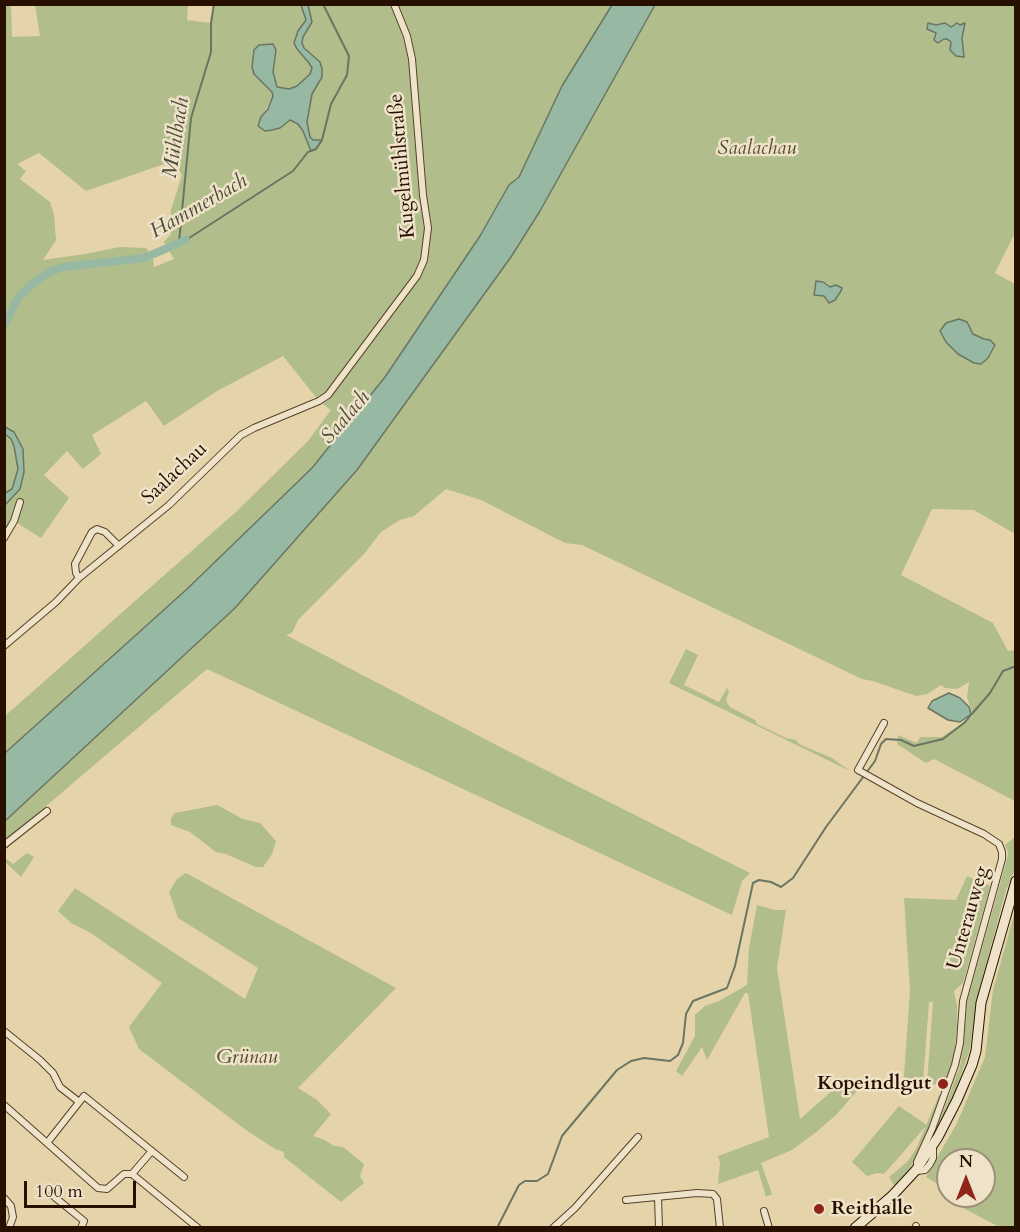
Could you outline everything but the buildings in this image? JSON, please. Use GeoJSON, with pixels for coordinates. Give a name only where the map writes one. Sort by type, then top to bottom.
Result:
{"type":"FeatureCollection","features":[{"type":"Feature","properties":{"kind":"street","name":"Kugelmühlstraße"},"geometry":{"type":"LineString","coordinates":[[254,428],[319,402],[328,395],[417,276],[424,260],[428,228],[418,143],[412,59],[407,36],[394,4]]}},
{"type":"Feature","properties":{"kind":"street","name":"Saalachau"},"geometry":{"type":"LineString","coordinates":[[4,646],[56,602],[79,578],[169,505],[230,444],[254,428]]}},
{"type":"Feature","properties":{"kind":"street"},"geometry":{"type":"LineString","coordinates":[[4,538],[14,521],[20,502]]}},
{"type":"Feature","properties":{"kind":"street"},"geometry":{"type":"LineString","coordinates":[[79,578],[75,564],[92,531],[97,529],[105,532],[119,546]]}},
{"type":"Feature","properties":{"kind":"street","name":"Unterauweg"},"geometry":{"type":"LineString","coordinates":[[884,723],[858,770],[917,802],[984,834],[999,844],[1002,852],[963,1001],[956,1065],[932,1129],[916,1162],[916,1170]]}},
{"type":"Feature","properties":{"kind":"street"},"geometry":{"type":"LineString","coordinates":[[4,845],[47,811]]}},
{"type":"Feature","properties":{"kind":"street"},"geometry":{"type":"LineString","coordinates":[[855,1227],[892,1196],[916,1170],[948,1119],[976,1051],[981,1003],[1016,880]]}},
{"type":"Feature","properties":{"kind":"street"},"geometry":{"type":"LineString","coordinates":[[4,1031],[40,1060],[53,1073],[60,1087],[78,1101]]}},
{"type":"Feature","properties":{"kind":"street"},"geometry":{"type":"LineString","coordinates":[[47,1143],[84,1096],[184,1177]]}},
{"type":"Feature","properties":{"kind":"street"},"geometry":{"type":"LineString","coordinates":[[4,1105],[98,1188],[107,1189],[124,1174],[132,1174],[198,1227]]}},
{"type":"Feature","properties":{"kind":"street"},"geometry":{"type":"LineString","coordinates":[[553,1227],[575,1208],[638,1137]]}},
{"type":"Feature","properties":{"kind":"street"},"geometry":{"type":"LineString","coordinates":[[132,1174],[151,1152]]}},
{"type":"Feature","properties":{"kind":"street"},"geometry":{"type":"LineString","coordinates":[[626,1200],[697,1193],[713,1194],[717,1199],[720,1227]]}},
{"type":"Feature","properties":{"kind":"street"},"geometry":{"type":"LineString","coordinates":[[52,1195],[84,1221],[81,1227]]}},
{"type":"Feature","properties":{"kind":"street"},"geometry":{"type":"LineString","coordinates":[[658,1197],[659,1227]]}},
{"type":"Feature","properties":{"kind":"street"},"geometry":{"type":"LineString","coordinates":[[4,1198],[11,1206],[13,1217],[9,1227]]}},
{"type":"Feature","properties":{"kind":"street"},"geometry":{"type":"LineString","coordinates":[[764,1211],[769,1227]]}},
{"type":"Feature","properties":{"kind":"green space"},"geometry":{"type":"Polygon","coordinates":[[[5,5],[11,5],[12,37],[40,36],[35,5],[188,5],[187,20],[210,23],[214,5],[301,5],[306,20],[298,31],[302,42],[312,22],[308,5],[612,5],[562,86],[519,177],[509,185],[480,236],[385,377],[312,468],[187,589],[5,753],[5,716],[238,510],[308,441],[331,410],[319,401],[283,356],[217,391],[164,426],[146,401],[92,435],[101,454],[83,469],[67,451],[44,475],[69,498],[41,538],[14,521],[5,538],[5,505],[22,483],[24,472],[23,449],[14,432],[4,427],[4,331],[7,325],[4,316],[5,5]],[[305,48],[312,68],[311,74],[297,86],[289,89],[281,89],[274,82],[276,55],[252,67],[254,74],[272,92],[273,97],[258,126],[272,130],[280,128],[290,120],[298,124],[303,131],[311,151],[321,140],[313,140],[310,137],[307,122],[312,94],[318,83],[312,54],[305,48]],[[39,153],[17,164],[26,171],[20,179],[50,202],[54,215],[56,240],[43,260],[120,247],[146,248],[153,257],[154,267],[174,259],[164,242],[171,234],[171,210],[182,175],[177,166],[167,163],[86,191],[39,153]]]}},
{"type":"Feature","properties":{"kind":"green space","name":"Saalachau"},"geometry":{"type":"Polygon","coordinates":[[[655,5],[1015,5],[1015,233],[995,273],[1015,284],[1015,534],[974,510],[932,509],[901,575],[993,623],[1008,651],[1015,650],[1015,801],[934,759],[926,763],[897,744],[898,735],[917,743],[920,737],[942,737],[973,716],[967,697],[969,682],[957,689],[945,688],[941,685],[927,694],[916,696],[862,679],[582,545],[565,543],[481,500],[446,489],[414,516],[400,520],[381,532],[365,553],[298,620],[292,633],[286,635],[502,748],[750,873],[742,881],[732,915],[207,669],[5,841],[5,820],[511,257],[540,211],[655,5]],[[930,23],[932,31],[941,42],[944,38],[947,39],[951,42],[950,50],[956,56],[964,57],[962,38],[965,26],[951,27],[940,23],[936,25],[930,23]],[[826,283],[817,288],[815,295],[824,296],[827,302],[835,300],[841,291],[826,283]],[[958,319],[946,323],[940,331],[954,351],[974,363],[992,353],[994,347],[990,340],[973,334],[966,322],[958,319]]]}},
{"type":"Feature","properties":{"kind":"green space"},"geometry":{"type":"Polygon","coordinates":[[[5,434],[14,446],[18,469],[12,489],[5,493],[5,434]]]}},
{"type":"Feature","properties":{"kind":"green space"},"geometry":{"type":"Polygon","coordinates":[[[686,649],[698,655],[684,685],[719,702],[727,688],[729,691],[726,701],[730,707],[755,720],[757,724],[832,758],[850,771],[669,683],[686,649]]]}},
{"type":"Feature","properties":{"kind":"green space"},"geometry":{"type":"Polygon","coordinates":[[[217,805],[243,819],[260,823],[276,841],[272,854],[263,867],[256,867],[216,852],[190,832],[171,825],[171,818],[175,813],[217,805]]]}},
{"type":"Feature","properties":{"kind":"green space"},"geometry":{"type":"Polygon","coordinates":[[[1015,837],[1015,870],[1006,890],[977,999],[970,1049],[953,1098],[936,1131],[960,1066],[967,1002],[1007,859],[1008,852],[1005,845],[1015,837]]]}},
{"type":"Feature","properties":{"kind":"green space"},"geometry":{"type":"Polygon","coordinates":[[[27,853],[34,857],[21,877],[5,862],[5,858],[13,864],[27,853]]]}},
{"type":"Feature","properties":{"kind":"green space","name":"Grünau"},"geometry":{"type":"Polygon","coordinates":[[[186,873],[396,988],[298,1088],[317,1100],[331,1114],[313,1136],[334,1146],[343,1147],[364,1164],[360,1176],[364,1183],[341,1202],[284,1157],[284,1152],[275,1149],[246,1130],[139,1049],[129,1027],[162,983],[91,933],[71,923],[58,911],[75,888],[245,999],[258,968],[178,918],[169,892],[177,879],[186,873]]]}},
{"type":"Feature","properties":{"kind":"green space"},"geometry":{"type":"Polygon","coordinates":[[[967,876],[990,886],[963,983],[954,991],[957,1006],[957,1029],[949,1077],[946,1086],[927,1083],[933,1002],[929,1002],[923,1083],[910,1086],[903,1091],[910,990],[904,898],[956,900],[967,876]]]}},
{"type":"Feature","properties":{"kind":"green space"},"geometry":{"type":"Polygon","coordinates":[[[757,905],[775,910],[786,910],[777,968],[800,1119],[833,1090],[839,1088],[857,1091],[836,1115],[815,1133],[792,1150],[761,1163],[772,1194],[766,1197],[758,1170],[718,1184],[720,1163],[718,1156],[769,1137],[748,993],[745,993],[707,1060],[702,1047],[682,1076],[676,1071],[695,1036],[695,1015],[705,1006],[747,985],[749,948],[757,905]]]}},
{"type":"Feature","properties":{"kind":"green space"},"geometry":{"type":"Polygon","coordinates":[[[1015,911],[1016,1227],[1001,1228],[963,1208],[996,1208],[996,1148],[943,1148],[957,1123],[985,1057],[993,990],[1015,911]]]}},
{"type":"Feature","properties":{"kind":"green space"},"geometry":{"type":"Polygon","coordinates":[[[939,1095],[942,1096],[914,1161],[904,1178],[895,1187],[889,1177],[908,1161],[917,1147],[939,1095]]]}},
{"type":"Feature","properties":{"kind":"green space"},"geometry":{"type":"Polygon","coordinates":[[[899,1106],[927,1125],[884,1174],[877,1173],[867,1176],[852,1162],[899,1106]]]}},
{"type":"Feature","properties":{"kind":"green space"},"geometry":{"type":"Polygon","coordinates":[[[936,1160],[936,1183],[926,1177],[936,1160]]]}},
{"type":"Feature","properties":{"kind":"shaded area"},"geometry":{"type":"Polygon","coordinates":[[[301,5],[308,5],[312,22],[302,43],[304,48],[320,62],[322,69],[322,77],[312,94],[307,122],[310,137],[313,140],[322,140],[316,149],[311,151],[303,131],[298,124],[290,120],[280,128],[272,130],[265,131],[258,126],[273,96],[272,92],[254,74],[252,67],[254,50],[259,45],[273,44],[276,50],[273,72],[277,87],[289,89],[297,86],[310,74],[312,68],[294,43],[298,31],[306,20],[301,5]]]}},
{"type":"Feature","properties":{"kind":"shaded area"},"geometry":{"type":"Polygon","coordinates":[[[612,5],[655,5],[540,211],[511,257],[357,470],[235,608],[5,821],[5,753],[187,589],[312,468],[385,377],[480,236],[509,185],[519,177],[562,86],[612,5]]]}},
{"type":"Feature","properties":{"kind":"shaded area"},"geometry":{"type":"Polygon","coordinates":[[[928,23],[936,25],[945,23],[951,27],[957,23],[960,25],[965,23],[962,38],[964,57],[956,56],[950,50],[951,42],[947,39],[938,43],[934,40],[936,33],[927,29],[928,23]]]}},
{"type":"Feature","properties":{"kind":"shaded area"},"geometry":{"type":"Polygon","coordinates":[[[816,281],[823,282],[830,287],[836,285],[842,288],[841,291],[835,300],[829,303],[824,296],[814,295],[816,281]]]}},
{"type":"Feature","properties":{"kind":"shaded area"},"geometry":{"type":"Polygon","coordinates":[[[959,319],[967,322],[973,334],[990,340],[995,345],[988,358],[981,364],[974,363],[958,354],[946,342],[940,331],[946,323],[959,319]]]}},
{"type":"Feature","properties":{"kind":"shaded area"},"geometry":{"type":"Polygon","coordinates":[[[5,427],[14,432],[23,449],[24,472],[20,489],[5,505],[5,493],[12,489],[18,469],[14,446],[5,434],[5,427]]]}},
{"type":"Feature","properties":{"kind":"shaded area"},"geometry":{"type":"Polygon","coordinates":[[[949,693],[960,698],[969,707],[971,714],[960,722],[948,720],[928,708],[932,701],[949,693]]]}},
{"type":"Feature","properties":{"kind":"waterway","name":"Mühlbach"},"geometry":{"type":"LineString","coordinates":[[179,242],[191,118],[211,52],[211,23],[214,4]]}},
{"type":"Feature","properties":{"kind":"waterway","name":"Hammerbach"},"geometry":{"type":"LineString","coordinates":[[186,240],[293,171],[308,152],[316,149],[322,140],[331,104],[347,75],[349,56],[323,4]]}},
{"type":"Feature","properties":{"kind":"waterway","name":"Hammerbach"},"geometry":{"type":"LineString","coordinates":[[4,325],[18,298],[33,283],[50,272],[63,267],[144,258],[186,240]]}},
{"type":"Feature","properties":{"kind":"waterway"},"geometry":{"type":"LineString","coordinates":[[497,1228],[519,1185],[525,1181],[537,1181],[548,1174],[562,1136],[617,1070],[631,1061],[644,1058],[670,1061],[678,1055],[683,1043],[686,1014],[693,1001],[727,988],[735,966],[753,883],[759,880],[781,887],[793,878],[826,827],[875,761],[881,744],[886,739],[901,740],[914,746],[943,739],[964,723],[990,693],[1003,671],[1016,666]]}},
{"type":"Feature","properties":{"kind":"place","name":"Kopeindlgut"},"geometry":{"type":"Point","coordinates":[943,1084]}},
{"type":"Feature","properties":{"kind":"place","name":"Reithalle"},"geometry":{"type":"Point","coordinates":[819,1209]}},
{"type":"Feature","properties":{"kind":"water label","name":"Saalach"},"geometry":{"type":"Point","coordinates":[346,418]}}]}
